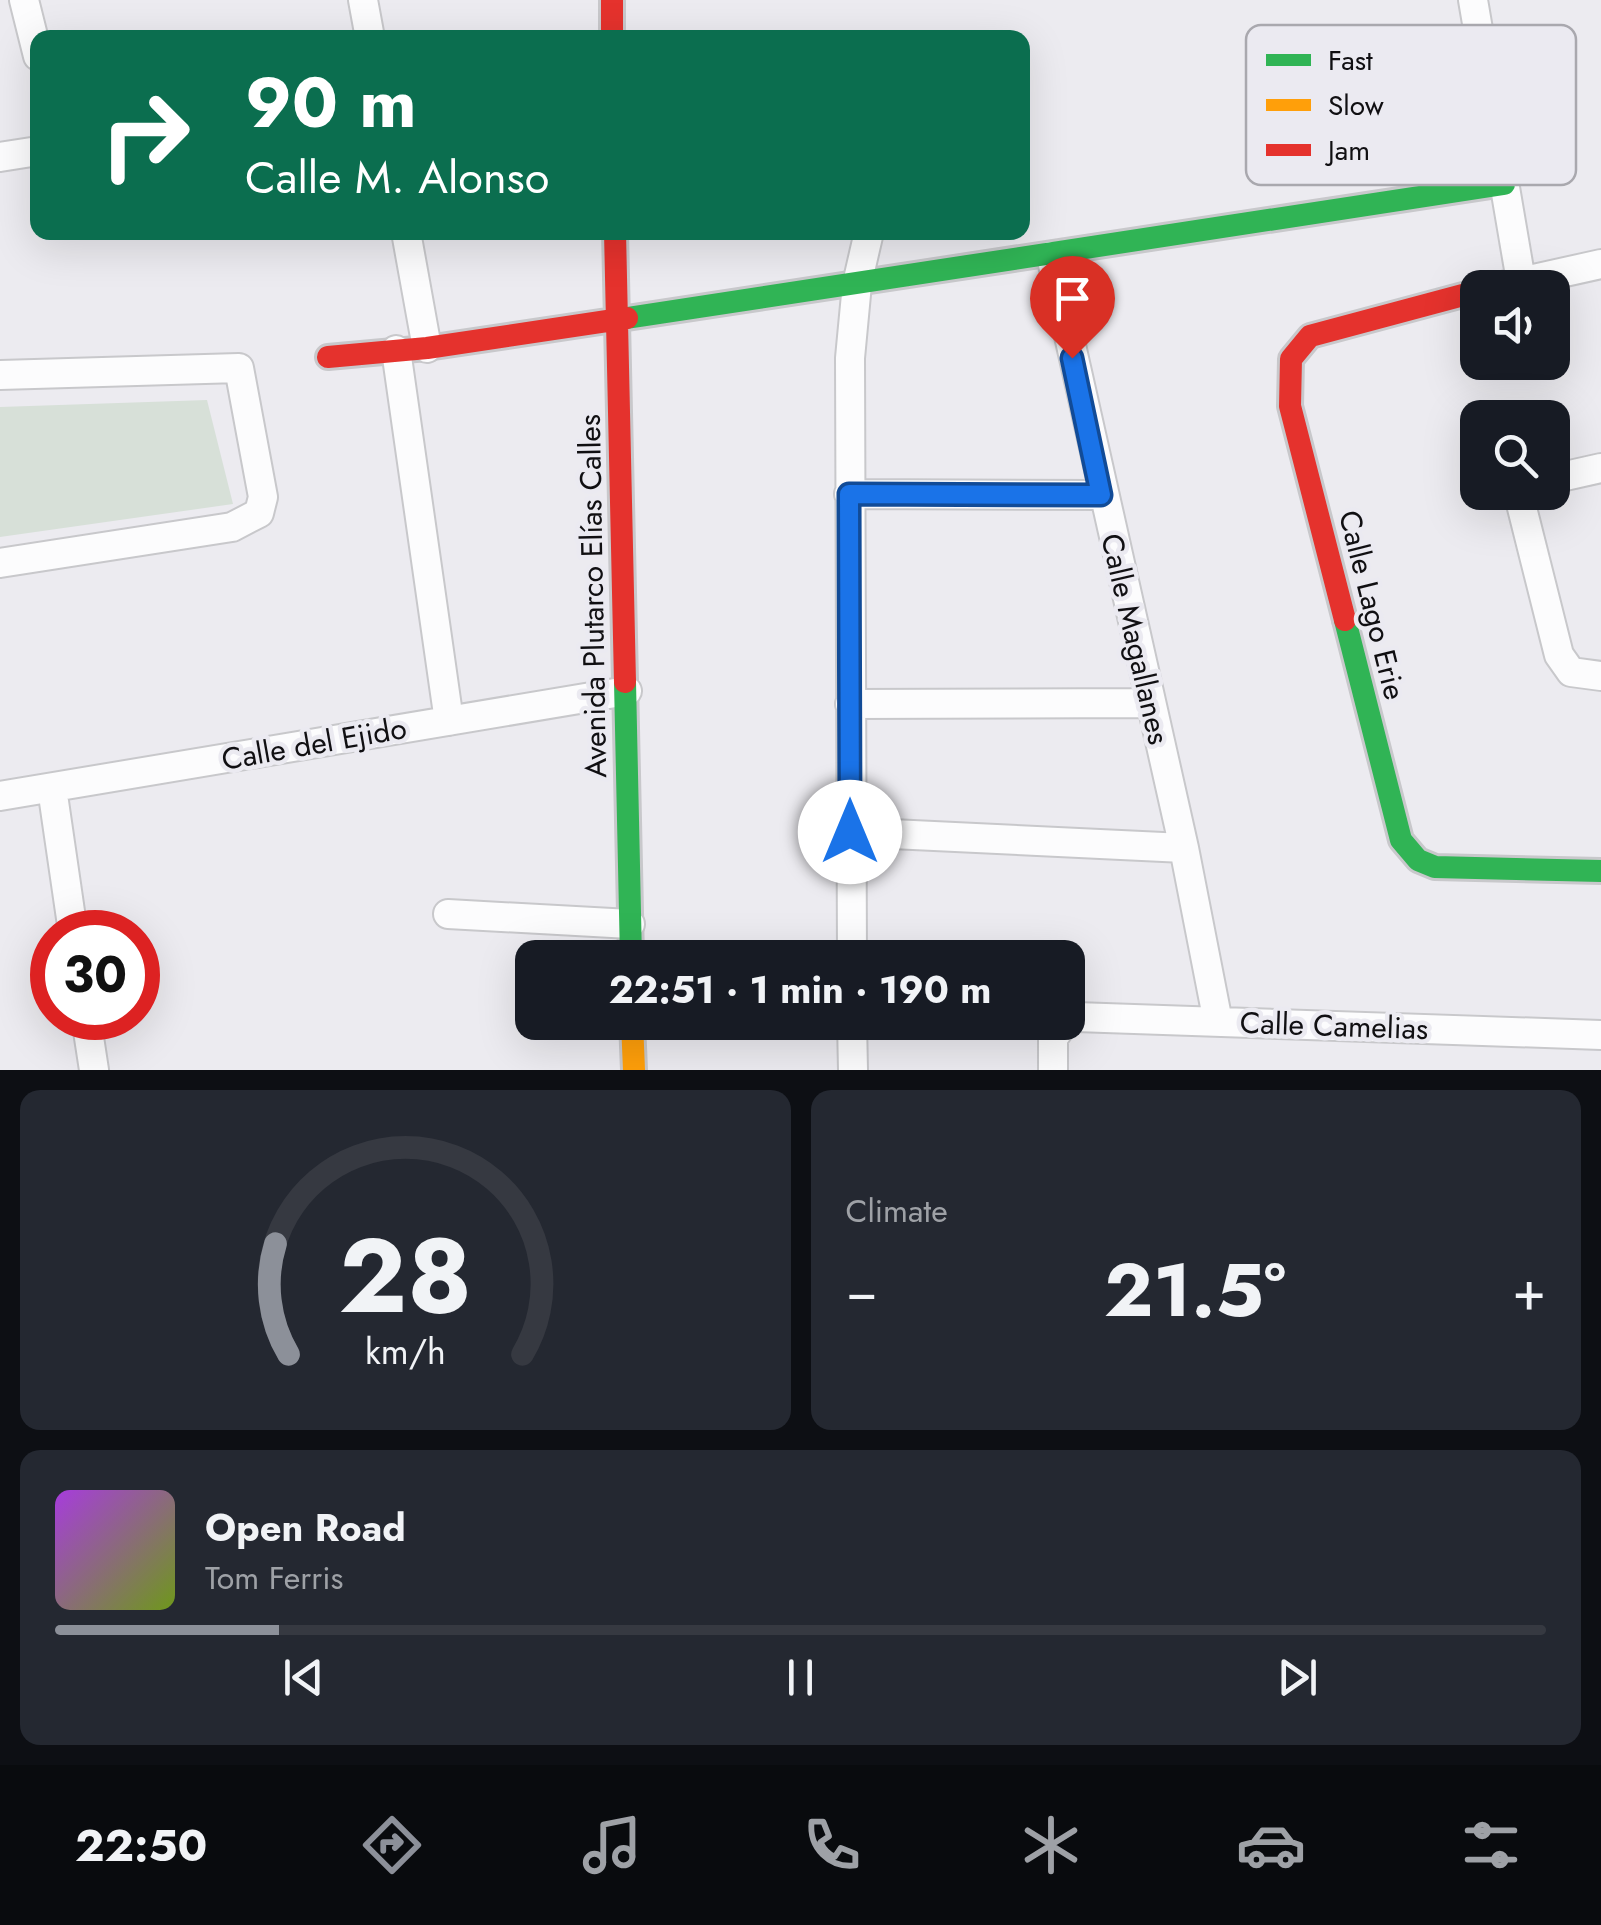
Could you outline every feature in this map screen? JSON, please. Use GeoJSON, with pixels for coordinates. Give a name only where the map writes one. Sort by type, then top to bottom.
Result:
{"type":"FeatureCollection","features":[{"type":"Feature","properties":{"kind":"street"},"geometry":{"type":"LineString","coordinates":[[24,0],[32,30]]}},
{"type":"Feature","properties":{"kind":"street"},"geometry":{"type":"LineString","coordinates":[[363,0],[369,30]]}},
{"type":"Feature","properties":{"kind":"street"},"geometry":{"type":"LineString","coordinates":[[612,0],[612,30]]}},
{"type":"Feature","properties":{"kind":"street"},"geometry":{"type":"LineString","coordinates":[[1474,0],[1478,25]]}},
{"type":"Feature","properties":{"kind":"street"},"geometry":{"type":"LineString","coordinates":[[0,156],[30,153]]}},
{"type":"Feature","properties":{"kind":"street"},"geometry":{"type":"LineString","coordinates":[[328,357],[427,348],[1498,185]]}},
{"type":"Feature","properties":{"kind":"street"},"geometry":{"type":"LineString","coordinates":[[1504,185],[1507,270]]}},
{"type":"Feature","properties":{"kind":"street"},"geometry":{"type":"LineString","coordinates":[[407,240],[427,348]]}},
{"type":"Feature","properties":{"kind":"street","name":"Avenida Plutarco Elías Calles"},"geometry":{"type":"LineString","coordinates":[[615,240],[628,691],[630,940]]}},
{"type":"Feature","properties":{"kind":"street"},"geometry":{"type":"LineString","coordinates":[[852,940],[850,358],[857,284],[867,240]]}},
{"type":"Feature","properties":{"kind":"street","name":"Calle Magallanes"},"geometry":{"type":"LineString","coordinates":[[1051,256],[1101,495],[1184,848],[1218,1022]]}},
{"type":"Feature","properties":{"kind":"street"},"geometry":{"type":"LineString","coordinates":[[1570,271],[1601,264]]}},
{"type":"Feature","properties":{"kind":"street","name":"Calle Lago Erie"},"geometry":{"type":"LineString","coordinates":[[1460,296],[1325,330],[1294,349],[1286,380],[1290,406],[1396,822],[1410,853],[1427,866],[1601,870]]}},
{"type":"Feature","properties":{"kind":"street"},"geometry":{"type":"LineString","coordinates":[[396,350],[449,721]]}},
{"type":"Feature","properties":{"kind":"street"},"geometry":{"type":"LineString","coordinates":[[0,375],[238,368],[262,478],[259,513],[232,527],[0,564]]}},
{"type":"Feature","properties":{"kind":"street"},"geometry":{"type":"LineString","coordinates":[[1570,475],[1601,468]]}},
{"type":"Feature","properties":{"kind":"street"},"geometry":{"type":"LineString","coordinates":[[849,494],[1101,495]]}},
{"type":"Feature","properties":{"kind":"street"},"geometry":{"type":"LineString","coordinates":[[1523,510],[1560,655],[1570,672],[1601,676]]}},
{"type":"Feature","properties":{"kind":"street","name":"Calle del Ejido"},"geometry":{"type":"LineString","coordinates":[[0,796],[628,691]]}},
{"type":"Feature","properties":{"kind":"street"},"geometry":{"type":"LineString","coordinates":[[850,704],[1149,703]]}},
{"type":"Feature","properties":{"kind":"street"},"geometry":{"type":"LineString","coordinates":[[52,788],[70,910]]}},
{"type":"Feature","properties":{"kind":"street"},"geometry":{"type":"LineString","coordinates":[[850,832],[1184,848]]}},
{"type":"Feature","properties":{"kind":"street"},"geometry":{"type":"LineString","coordinates":[[448,914],[630,924]]}},
{"type":"Feature","properties":{"kind":"street","name":"Calle Camelias"},"geometry":{"type":"LineString","coordinates":[[1085,1017],[1601,1035]]}},
{"type":"Feature","properties":{"kind":"street"},"geometry":{"type":"LineString","coordinates":[[89,1040],[94,1070]]}},
{"type":"Feature","properties":{"kind":"street"},"geometry":{"type":"LineString","coordinates":[[633,1040],[634,1070]]}},
{"type":"Feature","properties":{"kind":"street"},"geometry":{"type":"LineString","coordinates":[[852,1040],[853,1070]]}},
{"type":"Feature","properties":{"kind":"street"},"geometry":{"type":"LineString","coordinates":[[1053,1070],[1060,1040]]}},
{"type":"Feature","properties":{"kind":"shaded area"},"geometry":{"type":"Polygon","coordinates":[[[207,400],[233,504],[0,537],[0,407],[207,400]]]}},
{"type":"Feature","properties":{"kind":"traffic: fast"},"geometry":{"type":"LineString","coordinates":[[627,318],[1497,185]]}},
{"type":"Feature","properties":{"kind":"traffic: fast"},"geometry":{"type":"LineString","coordinates":[[1345,620],[1401,840],[1418,860],[1435,867],[1601,871]]}},
{"type":"Feature","properties":{"kind":"traffic: fast"},"geometry":{"type":"LineString","coordinates":[[625,682],[631,940]]}},
{"type":"Feature","properties":{"kind":"traffic: slow"},"geometry":{"type":"LineString","coordinates":[[633,1040],[634,1070]]}},
{"type":"Feature","properties":{"kind":"traffic: jam"},"geometry":{"type":"LineString","coordinates":[[612,0],[612,30]]}},
{"type":"Feature","properties":{"kind":"traffic: jam"},"geometry":{"type":"LineString","coordinates":[[615,240],[625,682]]}},
{"type":"Feature","properties":{"kind":"traffic: jam"},"geometry":{"type":"LineString","coordinates":[[1345,620],[1290,406],[1291,359],[1310,336],[1460,296]]}},
{"type":"Feature","properties":{"kind":"traffic: jam"},"geometry":{"type":"LineString","coordinates":[[328,357],[427,348],[627,318]]}},
{"type":"Feature","properties":{"kind":"route"},"geometry":{"type":"LineString","coordinates":[[850,832],[849,494],[1101,495],[1072,358]]}}]}
